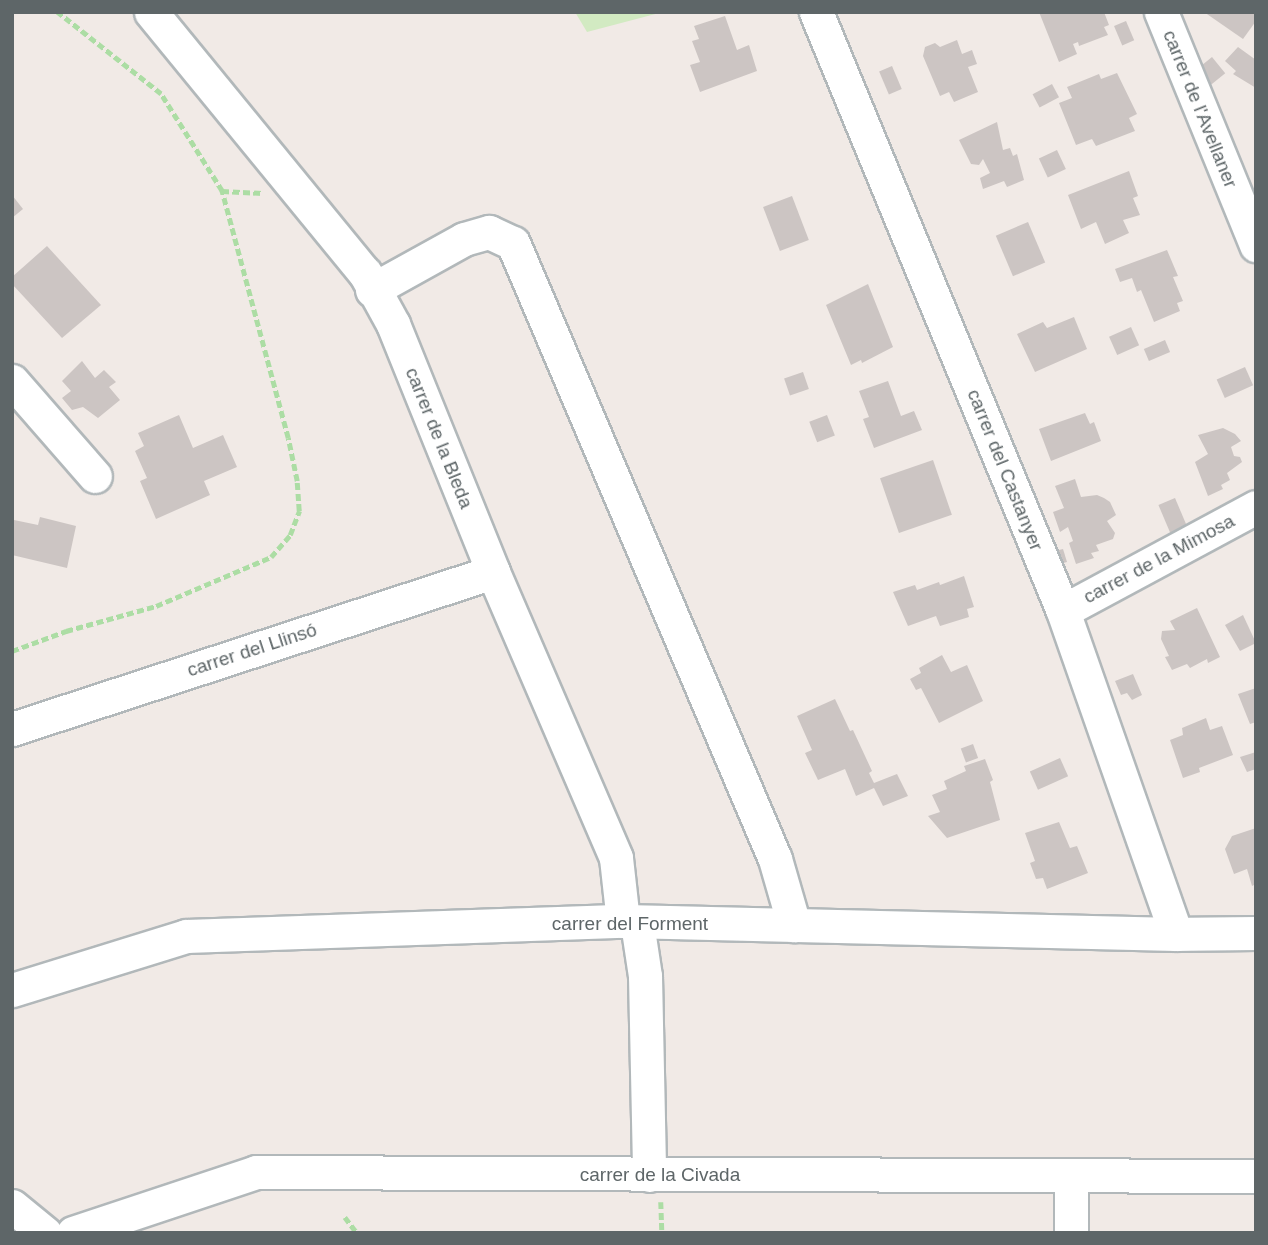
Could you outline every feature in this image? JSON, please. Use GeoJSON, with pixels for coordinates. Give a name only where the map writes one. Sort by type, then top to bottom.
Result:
{"type":"FeatureCollection","features":[{"type":"Feature","properties":{"kind":"street","name":"carrer de la Bleda"},"geometry":{"type":"LineString","coordinates":[[151,12],[365,273],[393,324],[493,572],[616,858],[645,976],[649,1175]]}},
{"type":"Feature","properties":{"kind":"street","name":"carrer del Castanyer"},"geometry":{"type":"LineString","coordinates":[[816,12],[1063,611],[1176,934]]}},
{"type":"Feature","properties":{"kind":"street","name":"carrer de l'Avellaner"},"geometry":{"type":"LineString","coordinates":[[1161,12],[1256,245]]}},
{"type":"Feature","properties":{"kind":"street"},"geometry":{"type":"LineString","coordinates":[[372,290],[464,239],[489,232],[513,243],[775,859],[794,925]]}},
{"type":"Feature","properties":{"kind":"street"},"geometry":{"type":"LineString","coordinates":[[12,381],[95,476]]}},
{"type":"Feature","properties":{"kind":"street","name":"carrer de la Mimosa"},"geometry":{"type":"LineString","coordinates":[[1063,611],[1256,507]]}},
{"type":"Feature","properties":{"kind":"street","name":"carrer del Llinsó"},"geometry":{"type":"LineString","coordinates":[[12,729],[493,572]]}},
{"type":"Feature","properties":{"kind":"street","name":"carrer del Forment"},"geometry":{"type":"LineString","coordinates":[[12,990],[186,936],[630,922],[1176,934],[1256,933]]}},
{"type":"Feature","properties":{"kind":"street","name":"carrer de la Civada"},"geometry":{"type":"LineString","coordinates":[[73,1233],[256,1172],[1256,1176]]}},
{"type":"Feature","properties":{"kind":"street"},"geometry":{"type":"LineString","coordinates":[[1071,1176],[1071,1233]]}},
{"type":"Feature","properties":{"kind":"street"},"geometry":{"type":"LineString","coordinates":[[12,1206],[45,1233]]}},
{"type":"Feature","properties":{"kind":"path"},"geometry":{"type":"LineString","coordinates":[[12,651],[66,631],[156,606],[271,557],[290,536],[299,510],[297,481],[288,438],[222,191],[161,94],[57,12]]}},
{"type":"Feature","properties":{"kind":"path"},"geometry":{"type":"LineString","coordinates":[[345,1217],[357,1233]]}},
{"type":"Feature","properties":{"kind":"green space"},"geometry":{"type":"Polygon","coordinates":[[[575,12],[663,12],[587,32],[575,12]]]}},
{"type":"Feature","properties":{"kind":"building"},"geometry":{"type":"Polygon","coordinates":[[[1039,12],[1104,12],[1109,25],[1104,27],[1108,35],[1079,46],[1078,42],[1073,44],[1077,54],[1059,62],[1039,12]]]}},
{"type":"Feature","properties":{"kind":"building"},"geometry":{"type":"Polygon","coordinates":[[[1204,12],[1256,12],[1256,21],[1243,39],[1204,12]]]}},
{"type":"Feature","properties":{"kind":"building"},"geometry":{"type":"Polygon","coordinates":[[[725,16],[737,50],[749,45],[757,71],[700,92],[690,65],[700,62],[692,41],[699,39],[694,26],[725,16]]]}},
{"type":"Feature","properties":{"kind":"building"},"geometry":{"type":"Polygon","coordinates":[[[1126,21],[1134,40],[1122,45],[1114,26],[1126,21]]]}},
{"type":"Feature","properties":{"kind":"building"},"geometry":{"type":"Polygon","coordinates":[[[957,40],[962,54],[972,50],[977,64],[968,67],[978,92],[954,102],[949,92],[940,96],[923,56],[925,47],[935,43],[940,47],[957,40]]]}},
{"type":"Feature","properties":{"kind":"building"},"geometry":{"type":"Polygon","coordinates":[[[1238,47],[1256,60],[1256,88],[1233,74],[1236,71],[1225,61],[1238,47]]]}},
{"type":"Feature","properties":{"kind":"building"},"geometry":{"type":"Polygon","coordinates":[[[1212,57],[1225,73],[1207,88],[1194,71],[1212,57]]]}},
{"type":"Feature","properties":{"kind":"building"},"geometry":{"type":"Polygon","coordinates":[[[892,66],[902,89],[889,94],[879,71],[892,66]]]}},
{"type":"Feature","properties":{"kind":"building"},"geometry":{"type":"Polygon","coordinates":[[[1117,73],[1137,114],[1129,118],[1135,131],[1096,146],[1092,139],[1076,145],[1059,103],[1072,98],[1067,87],[1099,74],[1101,79],[1117,73]]]}},
{"type":"Feature","properties":{"kind":"building"},"geometry":{"type":"Polygon","coordinates":[[[1052,84],[1059,97],[1040,108],[1033,94],[1052,84]]]}},
{"type":"Feature","properties":{"kind":"building"},"geometry":{"type":"Polygon","coordinates":[[[997,122],[1003,150],[1010,148],[1013,156],[1017,154],[1024,180],[1007,187],[1004,181],[983,189],[980,178],[990,173],[983,159],[979,165],[971,164],[959,140],[997,122]]]}},
{"type":"Feature","properties":{"kind":"building"},"geometry":{"type":"Polygon","coordinates":[[[1057,150],[1066,169],[1048,177],[1039,158],[1057,150]]]}},
{"type":"Feature","properties":{"kind":"building"},"geometry":{"type":"Polygon","coordinates":[[[1129,171],[1138,196],[1133,198],[1140,215],[1123,220],[1129,233],[1105,244],[1096,222],[1081,229],[1068,195],[1129,171]]]}},
{"type":"Feature","properties":{"kind":"building"},"geometry":{"type":"Polygon","coordinates":[[[12,195],[23,209],[12,218],[12,195]]]}},
{"type":"Feature","properties":{"kind":"building"},"geometry":{"type":"Polygon","coordinates":[[[792,196],[809,240],[780,251],[763,207],[792,196]]]}},
{"type":"Feature","properties":{"kind":"building"},"geometry":{"type":"Polygon","coordinates":[[[1028,222],[1045,263],[1013,276],[996,236],[1028,222]]]}},
{"type":"Feature","properties":{"kind":"building"},"geometry":{"type":"Polygon","coordinates":[[[47,246],[101,305],[62,338],[12,284],[12,277],[47,246]]]}},
{"type":"Feature","properties":{"kind":"building"},"geometry":{"type":"Polygon","coordinates":[[[1167,250],[1178,276],[1173,277],[1183,301],[1177,303],[1180,311],[1154,322],[1141,290],[1137,292],[1132,278],[1120,282],[1115,269],[1167,250]]]}},
{"type":"Feature","properties":{"kind":"building"},"geometry":{"type":"Polygon","coordinates":[[[868,284],[893,347],[862,363],[861,360],[851,365],[826,305],[868,284]]]}},
{"type":"Feature","properties":{"kind":"building"},"geometry":{"type":"Polygon","coordinates":[[[1074,317],[1087,349],[1035,372],[1017,334],[1043,322],[1047,328],[1074,317]]]}},
{"type":"Feature","properties":{"kind":"building"},"geometry":{"type":"Polygon","coordinates":[[[1131,327],[1139,345],[1117,355],[1109,337],[1131,327]]]}},
{"type":"Feature","properties":{"kind":"building"},"geometry":{"type":"Polygon","coordinates":[[[1165,340],[1170,352],[1149,361],[1144,349],[1165,340]]]}},
{"type":"Feature","properties":{"kind":"building"},"geometry":{"type":"Polygon","coordinates":[[[82,361],[95,378],[104,370],[116,382],[109,387],[120,400],[98,418],[83,407],[72,410],[62,398],[71,391],[62,381],[82,361]]]}},
{"type":"Feature","properties":{"kind":"building"},"geometry":{"type":"Polygon","coordinates":[[[1245,367],[1253,385],[1225,398],[1217,380],[1245,367]]]}},
{"type":"Feature","properties":{"kind":"building"},"geometry":{"type":"Polygon","coordinates":[[[803,372],[809,389],[790,396],[784,379],[803,372]]]}},
{"type":"Feature","properties":{"kind":"building"},"geometry":{"type":"Polygon","coordinates":[[[888,381],[901,416],[914,411],[922,430],[874,448],[863,419],[869,417],[859,391],[888,381]]]}},
{"type":"Feature","properties":{"kind":"building"},"geometry":{"type":"Polygon","coordinates":[[[1085,413],[1090,424],[1094,422],[1101,441],[1051,461],[1039,429],[1085,413]]]}},
{"type":"Feature","properties":{"kind":"building"},"geometry":{"type":"Polygon","coordinates":[[[179,415],[193,448],[223,435],[237,467],[204,481],[210,495],[156,519],[140,481],[147,478],[135,451],[144,446],[138,433],[179,415]]]}},
{"type":"Feature","properties":{"kind":"building"},"geometry":{"type":"Polygon","coordinates":[[[827,415],[835,436],[817,442],[809,422],[827,415]]]}},
{"type":"Feature","properties":{"kind":"building"},"geometry":{"type":"Polygon","coordinates":[[[1223,428],[1235,434],[1241,441],[1231,447],[1234,456],[1240,457],[1242,462],[1227,473],[1230,480],[1221,485],[1223,489],[1208,496],[1195,462],[1208,454],[1198,435],[1223,428]]]}},
{"type":"Feature","properties":{"kind":"building"},"geometry":{"type":"Polygon","coordinates":[[[933,460],[952,515],[899,533],[880,478],[933,460]]]}},
{"type":"Feature","properties":{"kind":"building"},"geometry":{"type":"Polygon","coordinates":[[[1075,479],[1081,497],[1097,495],[1104,498],[1110,502],[1116,515],[1107,521],[1115,533],[1113,539],[1096,545],[1099,551],[1091,553],[1094,558],[1076,564],[1069,543],[1073,541],[1068,527],[1060,532],[1053,512],[1064,508],[1055,486],[1075,479]]]}},
{"type":"Feature","properties":{"kind":"building"},"geometry":{"type":"Polygon","coordinates":[[[1175,498],[1190,533],[1173,540],[1158,505],[1175,498]]]}},
{"type":"Feature","properties":{"kind":"building"},"geometry":{"type":"Polygon","coordinates":[[[40,517],[76,526],[67,568],[12,555],[14,520],[38,525],[40,517]]]}},
{"type":"Feature","properties":{"kind":"building"},"geometry":{"type":"Polygon","coordinates":[[[1063,549],[1067,562],[1056,565],[1051,552],[1063,549]]]}},
{"type":"Feature","properties":{"kind":"building"},"geometry":{"type":"Polygon","coordinates":[[[964,576],[974,607],[967,609],[969,617],[940,626],[936,616],[908,626],[893,592],[915,585],[917,590],[939,582],[940,585],[964,576]]]}},
{"type":"Feature","properties":{"kind":"building"},"geometry":{"type":"Polygon","coordinates":[[[1197,608],[1220,657],[1208,663],[1207,659],[1190,668],[1187,664],[1172,670],[1165,657],[1169,656],[1161,639],[1162,631],[1175,630],[1170,621],[1197,608]]]}},
{"type":"Feature","properties":{"kind":"building"},"geometry":{"type":"Polygon","coordinates":[[[1243,615],[1256,643],[1240,651],[1225,625],[1243,615]]]}},
{"type":"Feature","properties":{"kind":"building"},"geometry":{"type":"Polygon","coordinates":[[[942,655],[951,672],[967,665],[983,701],[939,723],[921,688],[916,690],[910,679],[921,673],[919,668],[942,655]]]}},
{"type":"Feature","properties":{"kind":"building"},"geometry":{"type":"Polygon","coordinates":[[[1133,674],[1142,695],[1132,700],[1127,693],[1121,695],[1115,681],[1133,674]]]}},
{"type":"Feature","properties":{"kind":"building"},"geometry":{"type":"Polygon","coordinates":[[[1256,688],[1256,722],[1250,724],[1238,694],[1256,688]]]}},
{"type":"Feature","properties":{"kind":"building"},"geometry":{"type":"Polygon","coordinates":[[[835,699],[850,731],[853,730],[872,771],[869,773],[874,783],[897,774],[908,796],[883,806],[874,788],[856,796],[845,769],[818,780],[805,753],[812,750],[797,716],[835,699]]]}},
{"type":"Feature","properties":{"kind":"building"},"geometry":{"type":"Polygon","coordinates":[[[1206,718],[1210,730],[1222,726],[1233,755],[1199,768],[1200,772],[1183,778],[1170,740],[1183,735],[1182,728],[1206,718]]]}},
{"type":"Feature","properties":{"kind":"building"},"geometry":{"type":"Polygon","coordinates":[[[973,744],[978,758],[966,763],[961,748],[973,744]]]}},
{"type":"Feature","properties":{"kind":"building"},"geometry":{"type":"Polygon","coordinates":[[[1256,752],[1256,769],[1247,772],[1240,757],[1256,752]]]}},
{"type":"Feature","properties":{"kind":"building"},"geometry":{"type":"Polygon","coordinates":[[[1060,758],[1068,776],[1038,790],[1030,771],[1060,758]]]}},
{"type":"Feature","properties":{"kind":"building"},"geometry":{"type":"Polygon","coordinates":[[[985,759],[993,780],[990,782],[1000,820],[947,838],[928,816],[940,812],[932,795],[947,789],[944,781],[966,771],[964,766],[985,759]]]}},
{"type":"Feature","properties":{"kind":"building"},"geometry":{"type":"Polygon","coordinates":[[[1059,822],[1070,848],[1077,846],[1088,873],[1047,889],[1043,878],[1036,879],[1030,863],[1035,861],[1025,833],[1059,822]]]}},
{"type":"Feature","properties":{"kind":"building"},"geometry":{"type":"Polygon","coordinates":[[[1256,828],[1256,884],[1252,886],[1247,869],[1234,874],[1225,849],[1232,836],[1256,828]]]}}]}
